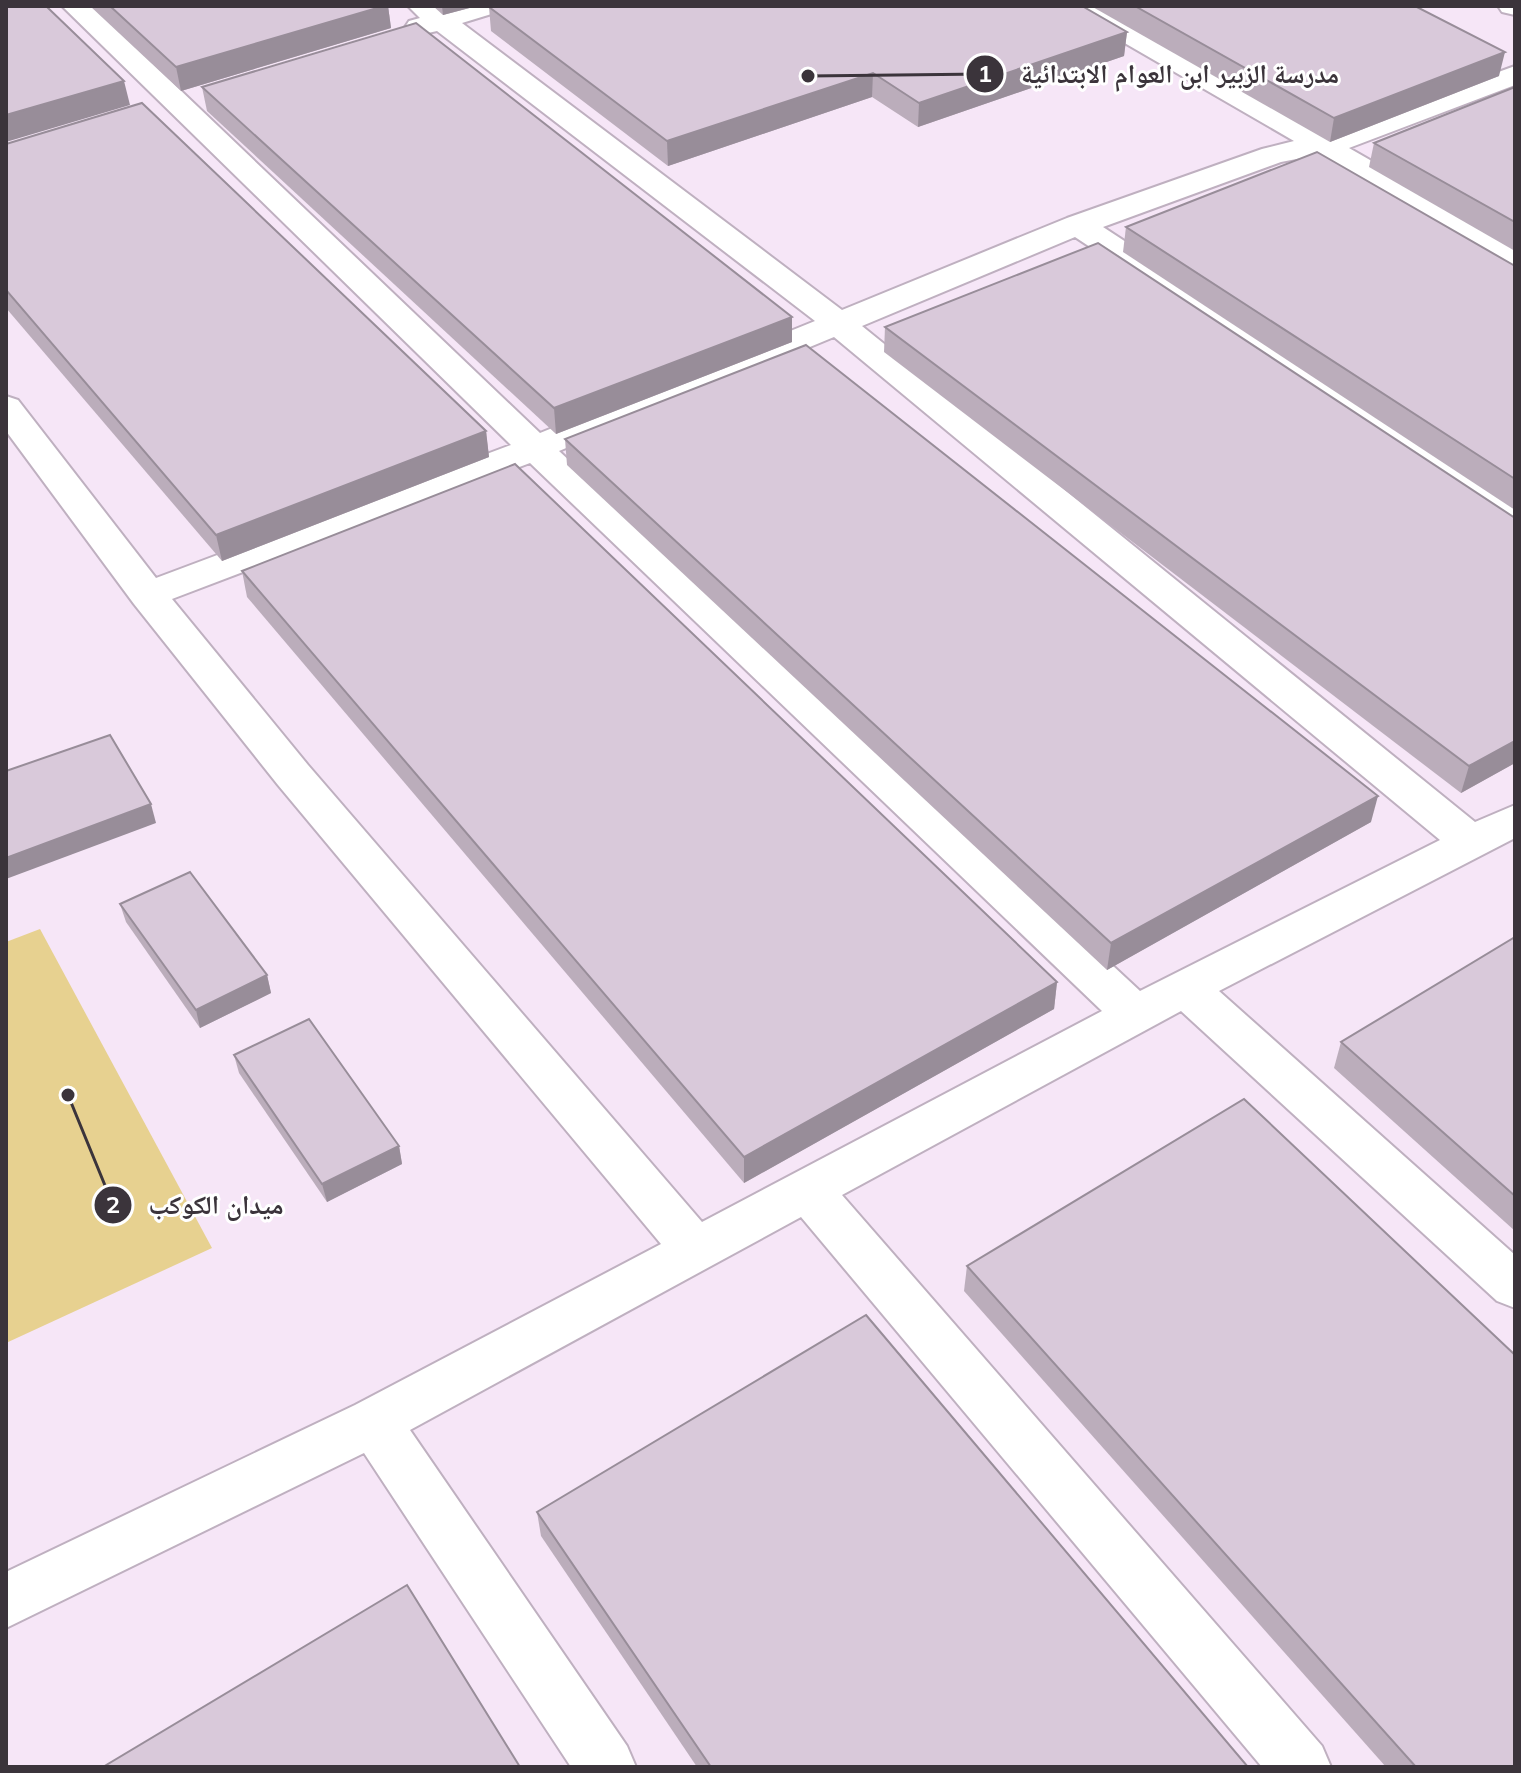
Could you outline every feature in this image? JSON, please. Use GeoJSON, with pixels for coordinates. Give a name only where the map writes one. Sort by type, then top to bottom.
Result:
{"type":"FeatureCollection","features":[{"type":"Feature","properties":{"kind":"street"},"geometry":{"type":"LineString","coordinates":[[76,6],[535,448],[1137,1016]]}},
{"type":"Feature","properties":{"kind":"street"},"geometry":{"type":"LineString","coordinates":[[397,33],[432,13],[488,6]]}},
{"type":"Feature","properties":{"kind":"street"},"geometry":{"type":"LineString","coordinates":[[1081,6],[1515,256]]}},
{"type":"Feature","properties":{"kind":"street"},"geometry":{"type":"LineString","coordinates":[[432,13],[838,323],[1472,843]]}},
{"type":"Feature","properties":{"kind":"street"},"geometry":{"type":"LineString","coordinates":[[148,595],[535,448],[1078,225],[1273,155],[1345,140],[1515,75]]}},
{"type":"Feature","properties":{"kind":"street"},"geometry":{"type":"LineString","coordinates":[[1078,225],[1515,512]]}},
{"type":"Feature","properties":{"kind":"street"},"geometry":{"type":"LineString","coordinates":[[6,407],[148,595],[293,775],[696,1250]]}},
{"type":"Feature","properties":{"kind":"street"},"geometry":{"type":"LineString","coordinates":[[6,1601],[374,1422],[809,1192],[1185,988],[1515,820]]}},
{"type":"Feature","properties":{"kind":"street"},"geometry":{"type":"LineString","coordinates":[[1185,988],[1515,1286]]}},
{"type":"Feature","properties":{"kind":"street"},"geometry":{"type":"LineString","coordinates":[[809,1192],[1301,1767]]}},
{"type":"Feature","properties":{"kind":"street"},"geometry":{"type":"LineString","coordinates":[[374,1422],[606,1767]]}},
{"type":"Feature","properties":{"kind":"shaded area"},"geometry":{"type":"Polygon","coordinates":[[[40,929],[212,1248],[6,1343],[6,942],[40,929]]]}},
{"type":"Feature","properties":{"kind":"building"},"geometry":{"type":"Polygon","coordinates":[[[6,6],[46,6],[124,81],[6,115],[6,6]]]}},
{"type":"Feature","properties":{"kind":"building"},"geometry":{"type":"Polygon","coordinates":[[[110,6],[384,6],[176,67],[110,6]]]}},
{"type":"Feature","properties":{"kind":"building"},"geometry":{"type":"Polygon","coordinates":[[[1082,6],[1127,32],[919,103],[873,73],[667,141],[489,7],[1082,6]]]}},
{"type":"Feature","properties":{"kind":"building"},"geometry":{"type":"Polygon","coordinates":[[[1135,6],[1415,6],[1505,52],[1334,118],[1135,6]]]}},
{"type":"Feature","properties":{"kind":"building"},"geometry":{"type":"Polygon","coordinates":[[[416,23],[792,317],[554,408],[202,87],[416,23]]]}},
{"type":"Feature","properties":{"kind":"building"},"geometry":{"type":"Polygon","coordinates":[[[1515,87],[1515,222],[1374,143],[1515,87]]]}},
{"type":"Feature","properties":{"kind":"building"},"geometry":{"type":"Polygon","coordinates":[[[142,103],[486,431],[216,535],[6,290],[6,144],[142,103]]]}},
{"type":"Feature","properties":{"kind":"building"},"geometry":{"type":"Polygon","coordinates":[[[1317,152],[1515,266],[1515,479],[1126,227],[1317,152]]]}},
{"type":"Feature","properties":{"kind":"building"},"geometry":{"type":"Polygon","coordinates":[[[1098,243],[1515,518],[1515,741],[1469,766],[885,327],[1098,243]]]}},
{"type":"Feature","properties":{"kind":"building"},"geometry":{"type":"Polygon","coordinates":[[[806,345],[1378,796],[1111,943],[565,439],[806,345]]]}},
{"type":"Feature","properties":{"kind":"building"},"geometry":{"type":"Polygon","coordinates":[[[515,464],[1057,982],[744,1157],[242,571],[515,464]]]}},
{"type":"Feature","properties":{"kind":"building"},"geometry":{"type":"Polygon","coordinates":[[[110,735],[151,804],[6,858],[6,771],[110,735]]]}},
{"type":"Feature","properties":{"kind":"building"},"geometry":{"type":"Polygon","coordinates":[[[190,872],[267,975],[196,1010],[120,904],[190,872]]]}},
{"type":"Feature","properties":{"kind":"building"},"geometry":{"type":"Polygon","coordinates":[[[1515,937],[1515,1196],[1341,1042],[1515,937]]]}},
{"type":"Feature","properties":{"kind":"building"},"geometry":{"type":"Polygon","coordinates":[[[309,1019],[399,1146],[322,1184],[234,1055],[309,1019]]]}},
{"type":"Feature","properties":{"kind":"building"},"geometry":{"type":"Polygon","coordinates":[[[1244,1099],[1515,1355],[1515,1767],[1416,1767],[967,1266],[1244,1099]]]}},
{"type":"Feature","properties":{"kind":"building"},"geometry":{"type":"Polygon","coordinates":[[[866,1315],[1248,1767],[711,1767],[537,1512],[866,1315]]]}},
{"type":"Feature","properties":{"kind":"building"},"geometry":{"type":"Polygon","coordinates":[[[407,1585],[520,1767],[103,1767],[407,1585]]]}},
{"type":"Feature","properties":{"kind":"place","name":"مدرسة الزبير ابن العوام الابتدائية"},"geometry":{"type":"Point","coordinates":[808,76]}},
{"type":"Feature","properties":{"kind":"place","name":"ميدان الكوكب"},"geometry":{"type":"Point","coordinates":[68,1095]}}]}
